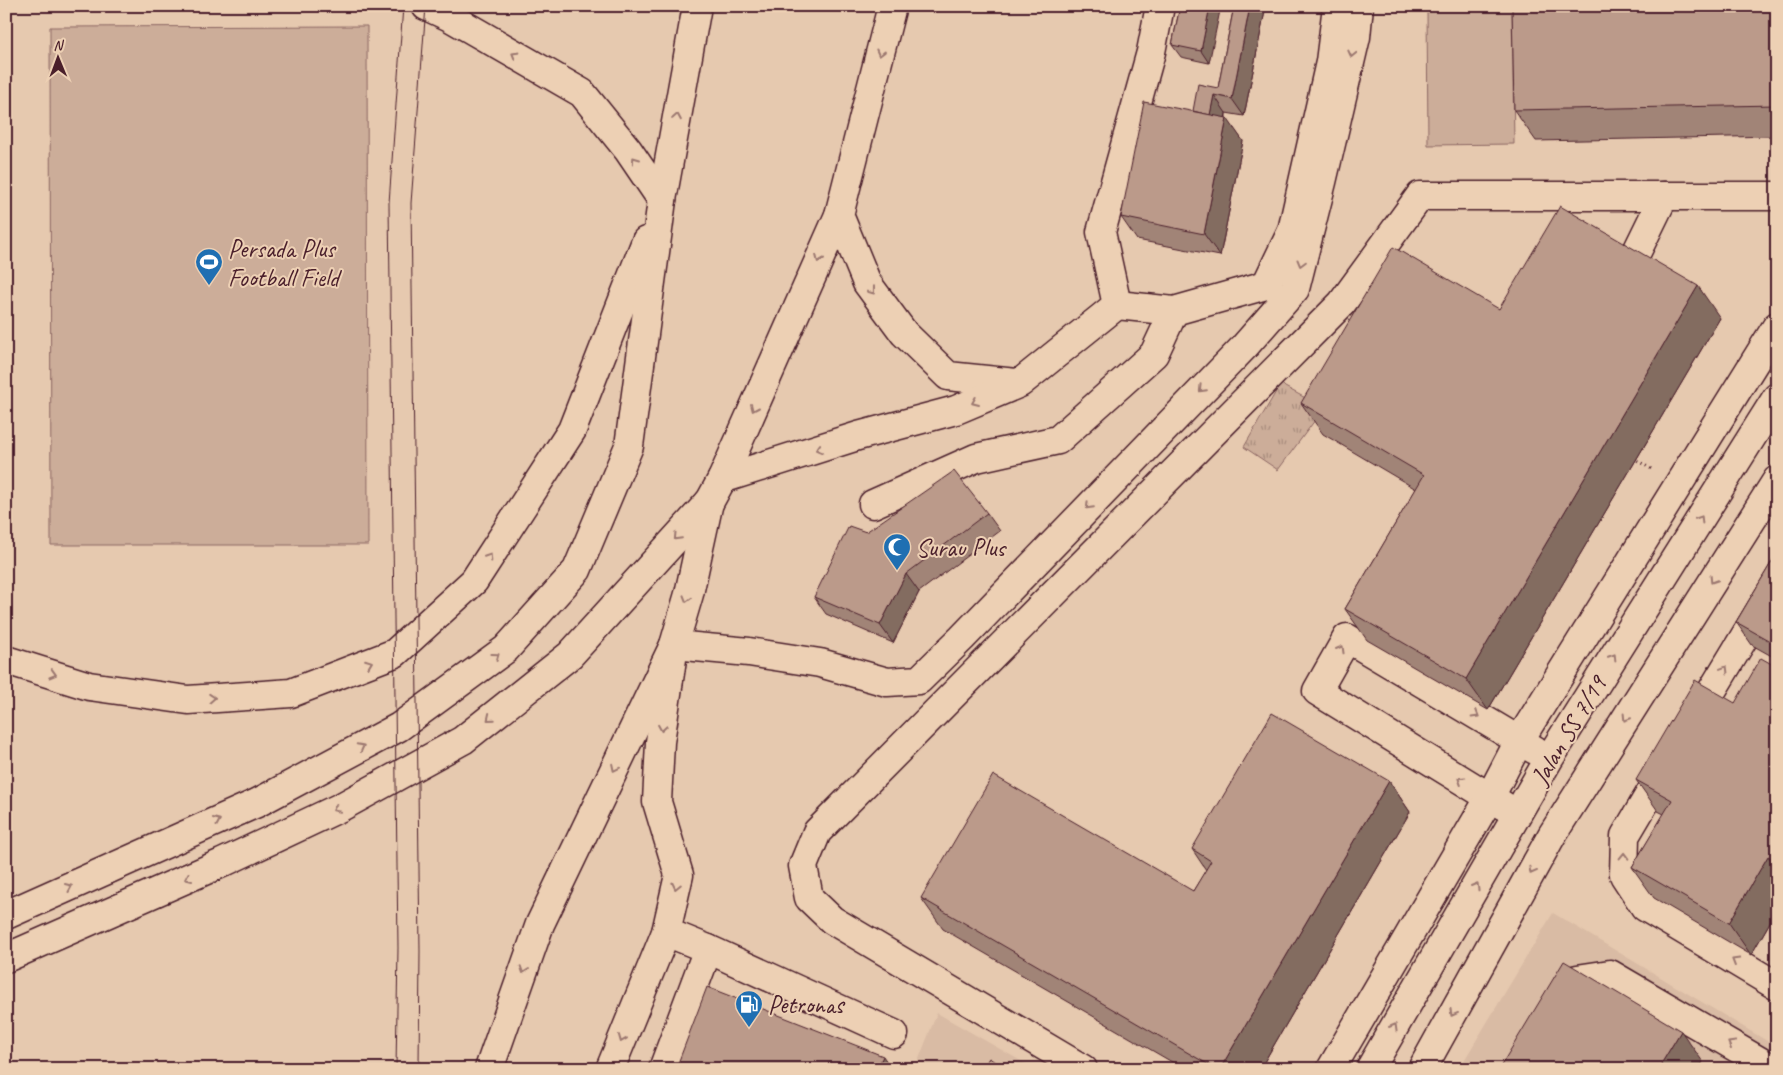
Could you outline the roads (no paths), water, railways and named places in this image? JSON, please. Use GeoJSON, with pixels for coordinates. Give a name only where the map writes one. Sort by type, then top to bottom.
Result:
{"type":"FeatureCollection","features":[{"type":"Feature","properties":{"kind":"main road"},"geometry":{"type":"LineString","coordinates":[[426,6],[582,93],[628,150],[662,200]]}},
{"type":"Feature","properties":{"kind":"main road"},"geometry":{"type":"LineString","coordinates":[[15,911],[257,802],[399,727],[506,649],[577,570],[629,446],[662,200],[697,6]]}},
{"type":"Feature","properties":{"kind":"main road"},"geometry":{"type":"LineString","coordinates":[[610,1069],[666,932],[679,875],[656,802],[660,742],[674,645],[716,490],[839,215],[892,6]]}},
{"type":"Feature","properties":{"kind":"main road"},"geometry":{"type":"LineString","coordinates":[[1117,305],[1101,232],[1150,52],[1160,6]]}},
{"type":"Feature","properties":{"kind":"main road"},"geometry":{"type":"LineString","coordinates":[[6,958],[222,863],[341,807],[463,740],[570,655],[716,490],[858,436],[956,410],[1020,383],[1117,305],[1174,311],[1266,284],[1292,232],[1330,62],[1337,6]]}},
{"type":"Feature","properties":{"kind":"main road"},"geometry":{"type":"LineString","coordinates":[[674,645],[749,652],[820,663],[887,682],[919,680],[1244,347],[1294,289],[1322,182],[1356,36],[1359,6]]}},
{"type":"Feature","properties":{"kind":"main road"},"geometry":{"type":"LineString","coordinates":[[1083,1069],[832,920],[809,898],[803,866],[817,832],[1350,309],[1420,196],[1777,196]]}},
{"type":"Feature","properties":{"kind":"main road"},"geometry":{"type":"LineString","coordinates":[[1609,309],[1664,196]]}},
{"type":"Feature","properties":{"kind":"main road"},"geometry":{"type":"LineString","coordinates":[[6,660],[90,686],[188,700],[292,693],[394,653],[474,581],[572,430],[662,200]]}},
{"type":"Feature","properties":{"kind":"main road"},"geometry":{"type":"LineString","coordinates":[[839,215],[867,283],[904,333],[948,376],[1020,383]]}},
{"type":"Feature","properties":{"kind":"main road"},"geometry":{"type":"LineString","coordinates":[[873,504],[976,458],[1058,440],[1154,354],[1174,311]]}},
{"type":"Feature","properties":{"kind":"main road"},"geometry":{"type":"LineString","coordinates":[[1331,1069],[1490,797],[1519,741],[1777,326]]}},
{"type":"Feature","properties":{"kind":"main road","name":"Jalan SS 7/19"},"geometry":{"type":"LineString","coordinates":[[1370,1069],[1549,759],[1777,398]]}},
{"type":"Feature","properties":{"kind":"main road","name":"Jalan SS 7/19"},"geometry":{"type":"LineString","coordinates":[[1422,1069],[1552,835],[1777,480]]}},
{"type":"Feature","properties":{"kind":"main road"},"geometry":{"type":"LineString","coordinates":[[1777,583],[1624,836],[1624,875],[1645,907],[1777,986]]}},
{"type":"Feature","properties":{"kind":"main road"},"geometry":{"type":"LineString","coordinates":[[1549,759],[1347,638],[1317,691],[1552,835]]}},
{"type":"Feature","properties":{"kind":"main road"},"geometry":{"type":"LineString","coordinates":[[489,1069],[540,924],[674,645]]}},
{"type":"Feature","properties":{"kind":"main road"},"geometry":{"type":"LineString","coordinates":[[666,932],[894,1034]]}},
{"type":"Feature","properties":{"kind":"main road"},"geometry":{"type":"LineString","coordinates":[[663,1069],[708,950]]}},
{"type":"Feature","properties":{"kind":"main road"},"geometry":{"type":"LineString","coordinates":[[1552,1020],[1577,979],[1610,974],[1773,1069]]}},
{"type":"Feature","properties":{"kind":"tram line"},"geometry":{"type":"LineString","coordinates":[[396,1069],[398,948],[389,203],[403,6]]}},
{"type":"Feature","properties":{"kind":"tram line"},"geometry":{"type":"LineString","coordinates":[[419,1069],[420,951],[411,203],[426,6]]}},
{"type":"Feature","properties":{"kind":"place","name":"Persada Plus Football Field"},"geometry":{"type":"Point","coordinates":[209,286]}},
{"type":"Feature","properties":{"kind":"place","name":"Surau Plus"},"geometry":{"type":"Point","coordinates":[897,571]}},
{"type":"Feature","properties":{"kind":"place","name":"Petronas"},"geometry":{"type":"Point","coordinates":[749,1028]}}]}
